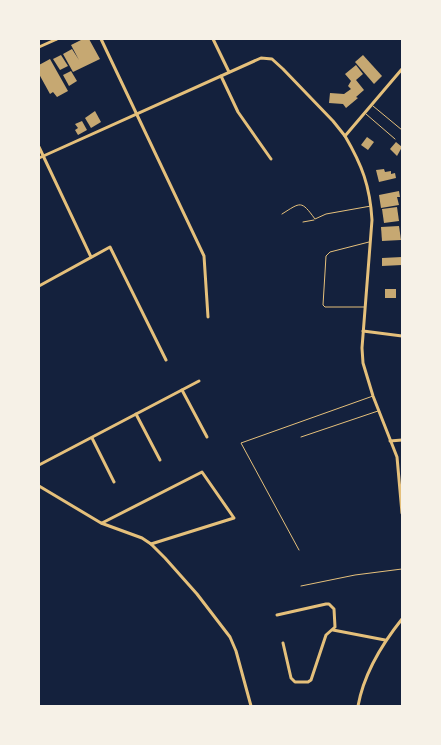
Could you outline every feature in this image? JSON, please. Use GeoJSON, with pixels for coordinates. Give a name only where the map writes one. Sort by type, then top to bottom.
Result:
{"type":"FeatureCollection","features":[{"type":"Feature","properties":{"kind":"street"},"geometry":{"type":"LineString","coordinates":[[39,47],[57,39]]}},
{"type":"Feature","properties":{"kind":"street"},"geometry":{"type":"LineString","coordinates":[[101,39],[204,256],[208,317]]}},
{"type":"Feature","properties":{"kind":"street"},"geometry":{"type":"LineString","coordinates":[[214,39],[229,72]]}},
{"type":"Feature","properties":{"kind":"street"},"geometry":{"type":"LineString","coordinates":[[39,158],[254,60],[272,59],[345,136],[363,168],[372,206],[363,331],[363,363],[378,411],[397,457],[402,513]]}},
{"type":"Feature","properties":{"kind":"street"},"geometry":{"type":"LineString","coordinates":[[345,136],[402,70]]}},
{"type":"Feature","properties":{"kind":"street"},"geometry":{"type":"LineString","coordinates":[[221,76],[238,112],[271,159]]}},
{"type":"Feature","properties":{"kind":"street"},"geometry":{"type":"LineString","coordinates":[[39,147],[91,257]]}},
{"type":"Feature","properties":{"kind":"street"},"geometry":{"type":"LineString","coordinates":[[39,286],[110,247],[166,360]]}},
{"type":"Feature","properties":{"kind":"street"},"geometry":{"type":"LineString","coordinates":[[363,331],[402,336]]}},
{"type":"Feature","properties":{"kind":"street"},"geometry":{"type":"LineString","coordinates":[[39,465],[199,381]]}},
{"type":"Feature","properties":{"kind":"street"},"geometry":{"type":"LineString","coordinates":[[182,390],[207,437]]}},
{"type":"Feature","properties":{"kind":"street"},"geometry":{"type":"LineString","coordinates":[[136,414],[160,460]]}},
{"type":"Feature","properties":{"kind":"street"},"geometry":{"type":"LineString","coordinates":[[92,438],[114,482]]}},
{"type":"Feature","properties":{"kind":"street"},"geometry":{"type":"LineString","coordinates":[[390,442],[402,440]]}},
{"type":"Feature","properties":{"kind":"street"},"geometry":{"type":"LineString","coordinates":[[101,523],[202,472],[234,518],[151,544]]}},
{"type":"Feature","properties":{"kind":"street"},"geometry":{"type":"LineString","coordinates":[[39,486],[101,523],[142,538],[151,544],[197,594],[230,637],[236,651],[251,706]]}},
{"type":"Feature","properties":{"kind":"street"},"geometry":{"type":"LineString","coordinates":[[277,616],[329,604],[334,609],[336,622],[333,630],[326,635],[313,677],[308,682],[295,682],[291,678],[283,643]]}},
{"type":"Feature","properties":{"kind":"street"},"geometry":{"type":"LineString","coordinates":[[358,706],[365,680],[385,640],[402,619]]}},
{"type":"Feature","properties":{"kind":"street"},"geometry":{"type":"LineString","coordinates":[[333,630],[385,640]]}},
{"type":"Feature","properties":{"kind":"lane"},"geometry":{"type":"LineString","coordinates":[[372,105],[402,130]]}},
{"type":"Feature","properties":{"kind":"lane"},"geometry":{"type":"LineString","coordinates":[[365,113],[395,139]]}},
{"type":"Feature","properties":{"kind":"lane"},"geometry":{"type":"LineString","coordinates":[[282,214],[296,204],[301,204],[306,206],[315,219]]}},
{"type":"Feature","properties":{"kind":"lane"},"geometry":{"type":"LineString","coordinates":[[303,222],[326,214],[372,206]]}},
{"type":"Feature","properties":{"kind":"lane"},"geometry":{"type":"LineString","coordinates":[[365,307],[325,308],[323,306],[326,256],[330,252],[370,242]]}},
{"type":"Feature","properties":{"kind":"lane"},"geometry":{"type":"LineString","coordinates":[[299,550],[241,443],[373,396]]}},
{"type":"Feature","properties":{"kind":"lane"},"geometry":{"type":"LineString","coordinates":[[302,436],[378,411]]}},
{"type":"Feature","properties":{"kind":"lane"},"geometry":{"type":"LineString","coordinates":[[301,586],[355,575],[402,569]]}},
{"type":"Feature","properties":{"kind":"building"},"geometry":{"type":"Polygon","coordinates":[[[83,39],[89,39],[100,59],[73,72],[63,54],[72,49],[79,60],[71,45],[83,39]]]}},
{"type":"Feature","properties":{"kind":"building"},"geometry":{"type":"Polygon","coordinates":[[[61,55],[68,66],[60,70],[53,59],[61,55]]]}},
{"type":"Feature","properties":{"kind":"building"},"geometry":{"type":"Polygon","coordinates":[[[363,55],[382,76],[374,84],[355,62],[363,55]]]}},
{"type":"Feature","properties":{"kind":"building"},"geometry":{"type":"Polygon","coordinates":[[[50,59],[68,91],[57,97],[53,92],[50,94],[39,74],[39,65],[50,59]]]}},
{"type":"Feature","properties":{"kind":"building"},"geometry":{"type":"Polygon","coordinates":[[[356,65],[363,74],[356,80],[364,90],[346,108],[343,104],[329,103],[330,93],[344,94],[351,89],[348,86],[351,81],[345,74],[356,65]]]}},
{"type":"Feature","properties":{"kind":"building"},"geometry":{"type":"Polygon","coordinates":[[[71,71],[77,81],[69,86],[63,75],[71,71]]]}},
{"type":"Feature","properties":{"kind":"building"},"geometry":{"type":"Polygon","coordinates":[[[95,111],[101,122],[91,128],[85,118],[95,111]]]}},
{"type":"Feature","properties":{"kind":"building"},"geometry":{"type":"Polygon","coordinates":[[[82,121],[87,130],[78,135],[75,130],[78,128],[75,124],[82,121]]]}},
{"type":"Feature","properties":{"kind":"building"},"geometry":{"type":"Polygon","coordinates":[[[367,137],[374,142],[368,150],[361,145],[367,137]]]}},
{"type":"Feature","properties":{"kind":"building"},"geometry":{"type":"Polygon","coordinates":[[[396,142],[402,147],[397,156],[390,149],[396,142]]]}},
{"type":"Feature","properties":{"kind":"building"},"geometry":{"type":"Polygon","coordinates":[[[384,169],[385,172],[391,171],[391,174],[395,173],[396,178],[379,182],[376,170],[384,169]]]}},
{"type":"Feature","properties":{"kind":"building"},"geometry":{"type":"Polygon","coordinates":[[[399,191],[400,197],[397,197],[399,205],[381,208],[379,195],[399,191]]]}},
{"type":"Feature","properties":{"kind":"building"},"geometry":{"type":"Polygon","coordinates":[[[397,207],[399,221],[384,223],[382,209],[397,207]]]}},
{"type":"Feature","properties":{"kind":"building"},"geometry":{"type":"Polygon","coordinates":[[[399,226],[401,240],[382,241],[381,227],[399,226]]]}},
{"type":"Feature","properties":{"kind":"building"},"geometry":{"type":"Polygon","coordinates":[[[402,257],[402,265],[382,266],[382,258],[402,257]]]}},
{"type":"Feature","properties":{"kind":"building"},"geometry":{"type":"Polygon","coordinates":[[[385,289],[396,289],[396,298],[385,298],[385,289]]]}}]}
